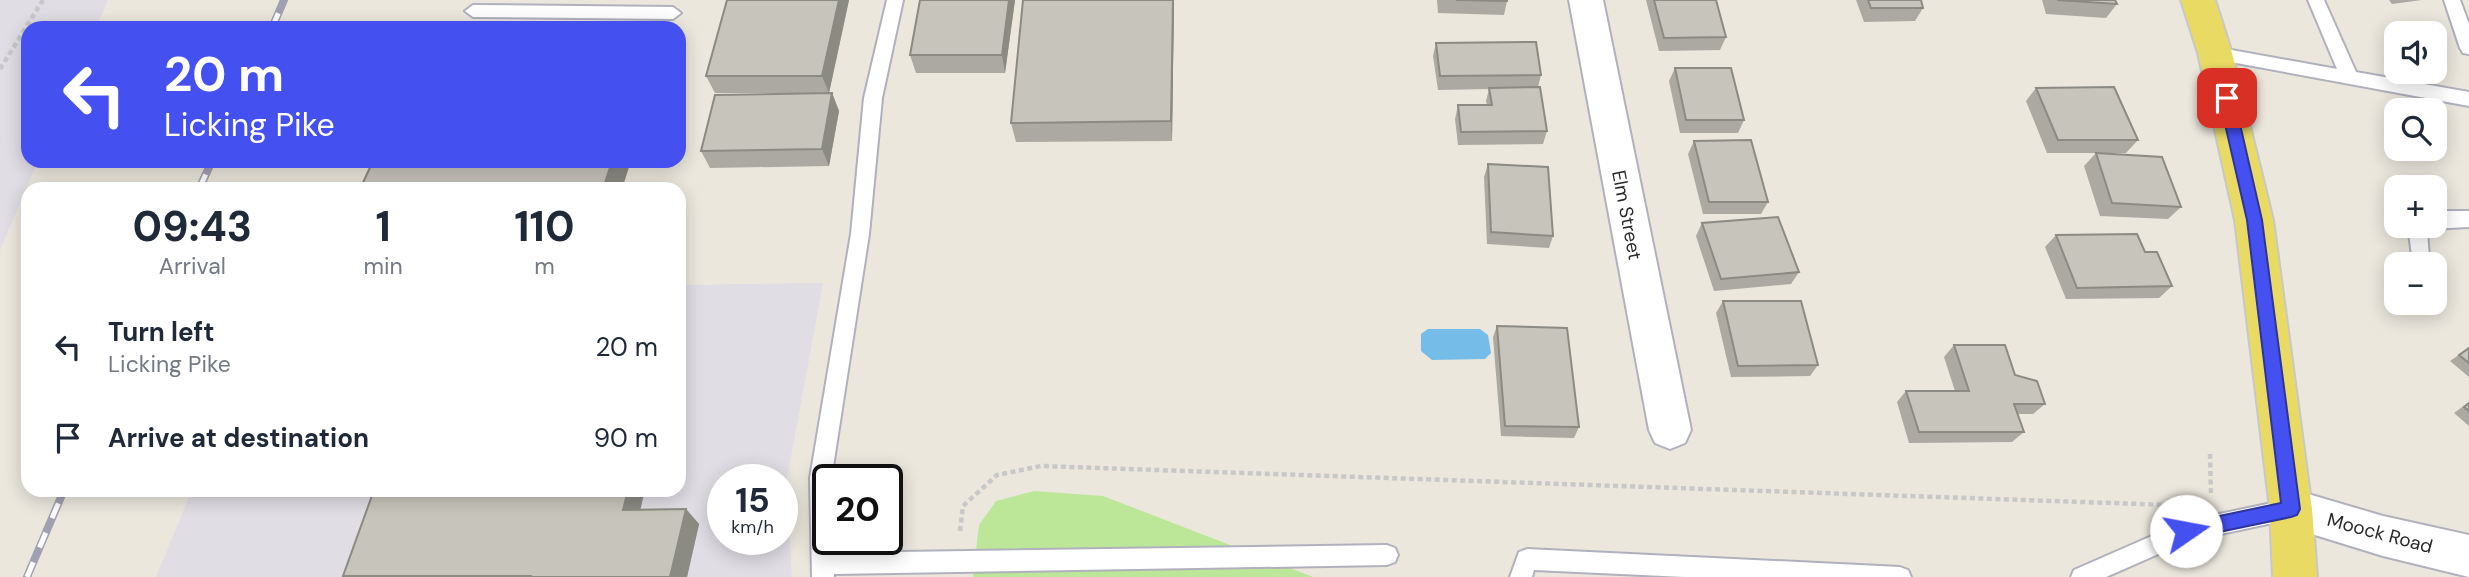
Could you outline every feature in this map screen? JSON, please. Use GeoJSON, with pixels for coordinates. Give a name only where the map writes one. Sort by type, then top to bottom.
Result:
{"type":"FeatureCollection","features":[{"type":"Feature","properties":{"kind":"main road"},"geometry":{"type":"LineString","coordinates":[[2198,0],[2216,53],[2254,220],[2291,509],[2295,577]]}},
{"type":"Feature","properties":{"kind":"street","name":"Elm Street"},"geometry":{"type":"LineString","coordinates":[[1586,0],[1670,430]]}},
{"type":"Feature","properties":{"kind":"street","name":"Moock Road"},"geometry":{"type":"LineString","coordinates":[[2291,509],[2383,536],[2469,556]]}},
{"type":"Feature","properties":{"kind":"lane"},"geometry":{"type":"LineString","coordinates":[[895,0],[873,98],[860,234],[820,478],[823,571],[956,563],[1387,555]]}},
{"type":"Feature","properties":{"kind":"lane"},"geometry":{"type":"LineString","coordinates":[[2316,0],[2350,78]]}},
{"type":"Feature","properties":{"kind":"lane"},"geometry":{"type":"LineString","coordinates":[[2452,0],[2469,48]]}},
{"type":"Feature","properties":{"kind":"lane"},"geometry":{"type":"LineString","coordinates":[[476,6],[672,14]]}},
{"type":"Feature","properties":{"kind":"lane"},"geometry":{"type":"LineString","coordinates":[[2216,53],[2469,99]]}},
{"type":"Feature","properties":{"kind":"lane"},"geometry":{"type":"LineString","coordinates":[[2447,219],[2469,219]]}},
{"type":"Feature","properties":{"kind":"lane"},"geometry":{"type":"LineString","coordinates":[[2082,577],[2186,531],[2291,509]]}},
{"type":"Feature","properties":{"kind":"lane"},"geometry":{"type":"LineString","coordinates":[[1521,577],[1527,559],[1900,577]]}},
{"type":"Feature","properties":{"kind":"path"},"geometry":{"type":"LineString","coordinates":[[30,21],[43,0]]}},
{"type":"Feature","properties":{"kind":"path"},"geometry":{"type":"LineString","coordinates":[[0,69],[21,35]]}},
{"type":"Feature","properties":{"kind":"path"},"geometry":{"type":"LineString","coordinates":[[2210,454],[2212,507]]}},
{"type":"Feature","properties":{"kind":"path"},"geometry":{"type":"LineString","coordinates":[[956,563],[963,506],[997,475],[1041,466],[2170,505]]}},
{"type":"Feature","properties":{"kind":"shaded area"},"geometry":{"type":"Polygon","coordinates":[[[0,0],[108,0],[99,21],[21,21],[21,168],[35,168],[29,182],[21,182],[21,201],[0,250],[0,0]]]}},
{"type":"Feature","properties":{"kind":"shaded area"},"geometry":{"type":"Polygon","coordinates":[[[823,283],[790,464],[707,464],[707,555],[791,555],[792,577],[156,577],[189,497],[686,497],[686,285],[823,283]]]}},
{"type":"Feature","properties":{"kind":"green space"},"geometry":{"type":"Polygon","coordinates":[[[1034,491],[1103,496],[1313,577],[973,577],[979,525],[996,501],[1034,491]]]}},
{"type":"Feature","properties":{"kind":"water"},"geometry":{"type":"Polygon","coordinates":[[[1428,329],[1480,329],[1488,335],[1491,353],[1485,359],[1432,360],[1421,351],[1421,334],[1428,329]]]}},
{"type":"Feature","properties":{"kind":"building"},"geometry":{"type":"Polygon","coordinates":[[[727,0],[839,0],[822,76],[706,76],[727,0]]]}},
{"type":"Feature","properties":{"kind":"building"},"geometry":{"type":"Polygon","coordinates":[[[920,0],[1009,0],[1002,55],[910,55],[920,0]]]}},
{"type":"Feature","properties":{"kind":"building"},"geometry":{"type":"Polygon","coordinates":[[[1023,0],[1173,0],[1171,121],[1011,123],[1023,0]]]}},
{"type":"Feature","properties":{"kind":"building"},"geometry":{"type":"Polygon","coordinates":[[[1654,0],[1716,0],[1726,37],[1664,38],[1654,0]]]}},
{"type":"Feature","properties":{"kind":"building"},"geometry":{"type":"Polygon","coordinates":[[[1868,0],[1921,0],[1923,8],[1871,8],[1868,0]]]}},
{"type":"Feature","properties":{"kind":"building"},"geometry":{"type":"Polygon","coordinates":[[[2057,0],[2115,0],[2117,4],[2057,0]]]}},
{"type":"Feature","properties":{"kind":"building"},"geometry":{"type":"Polygon","coordinates":[[[1536,42],[1541,75],[1440,76],[1436,43],[1536,42]]]}},
{"type":"Feature","properties":{"kind":"building"},"geometry":{"type":"Polygon","coordinates":[[[1675,68],[1731,68],[1744,120],[1686,120],[1675,68]]]}},
{"type":"Feature","properties":{"kind":"building"},"geometry":{"type":"Polygon","coordinates":[[[1540,87],[1547,131],[1461,132],[1458,105],[1492,105],[1489,88],[1540,87]]]}},
{"type":"Feature","properties":{"kind":"building"},"geometry":{"type":"Polygon","coordinates":[[[2114,87],[2138,140],[2058,140],[2036,88],[2114,87]]]}},
{"type":"Feature","properties":{"kind":"building"},"geometry":{"type":"Polygon","coordinates":[[[832,93],[822,149],[701,151],[715,95],[832,93]]]}},
{"type":"Feature","properties":{"kind":"building"},"geometry":{"type":"Polygon","coordinates":[[[1751,140],[1768,202],[1709,202],[1694,141],[1751,140]]]}},
{"type":"Feature","properties":{"kind":"building"},"geometry":{"type":"Polygon","coordinates":[[[2096,153],[2162,157],[2181,207],[2112,203],[2096,153]]]}},
{"type":"Feature","properties":{"kind":"building"},"geometry":{"type":"Polygon","coordinates":[[[1488,164],[1548,167],[1553,236],[1491,232],[1488,164]]]}},
{"type":"Feature","properties":{"kind":"building"},"geometry":{"type":"Polygon","coordinates":[[[370,168],[610,168],[605,182],[363,182],[370,168]]]}},
{"type":"Feature","properties":{"kind":"building"},"geometry":{"type":"Polygon","coordinates":[[[1778,217],[1799,272],[1721,279],[1702,223],[1778,217]]]}},
{"type":"Feature","properties":{"kind":"building"},"geometry":{"type":"Polygon","coordinates":[[[2137,234],[2145,252],[2157,252],[2172,286],[2077,288],[2056,235],[2137,234]]]}},
{"type":"Feature","properties":{"kind":"building"},"geometry":{"type":"Polygon","coordinates":[[[1723,301],[1801,301],[1818,365],[1738,366],[1723,301]]]}},
{"type":"Feature","properties":{"kind":"building"},"geometry":{"type":"Polygon","coordinates":[[[1497,326],[1567,328],[1579,427],[1505,426],[1497,326]]]}},
{"type":"Feature","properties":{"kind":"building"},"geometry":{"type":"Polygon","coordinates":[[[1954,345],[2005,345],[2015,375],[2037,381],[2045,404],[2014,404],[2024,432],[1919,432],[1906,391],[1969,391],[1954,345]]]}},
{"type":"Feature","properties":{"kind":"building"},"geometry":{"type":"Polygon","coordinates":[[[2469,348],[2469,363],[2459,355],[2469,348]]]}},
{"type":"Feature","properties":{"kind":"building"},"geometry":{"type":"Polygon","coordinates":[[[371,497],[626,497],[623,510],[686,509],[670,577],[343,576],[371,497]]]}},
{"type":"Feature","properties":{"kind":"railway"},"geometry":{"type":"LineString","coordinates":[[275,21],[284,0]]}},
{"type":"Feature","properties":{"kind":"railway"},"geometry":{"type":"LineString","coordinates":[[202,182],[209,168]]}},
{"type":"Feature","properties":{"kind":"railway"},"geometry":{"type":"LineString","coordinates":[[27,577],[61,497]]}},
{"type":"Feature","properties":{"kind":"route"},"geometry":{"type":"LineString","coordinates":[[2186,531],[2291,509],[2254,220],[2227,98]]}}]}
